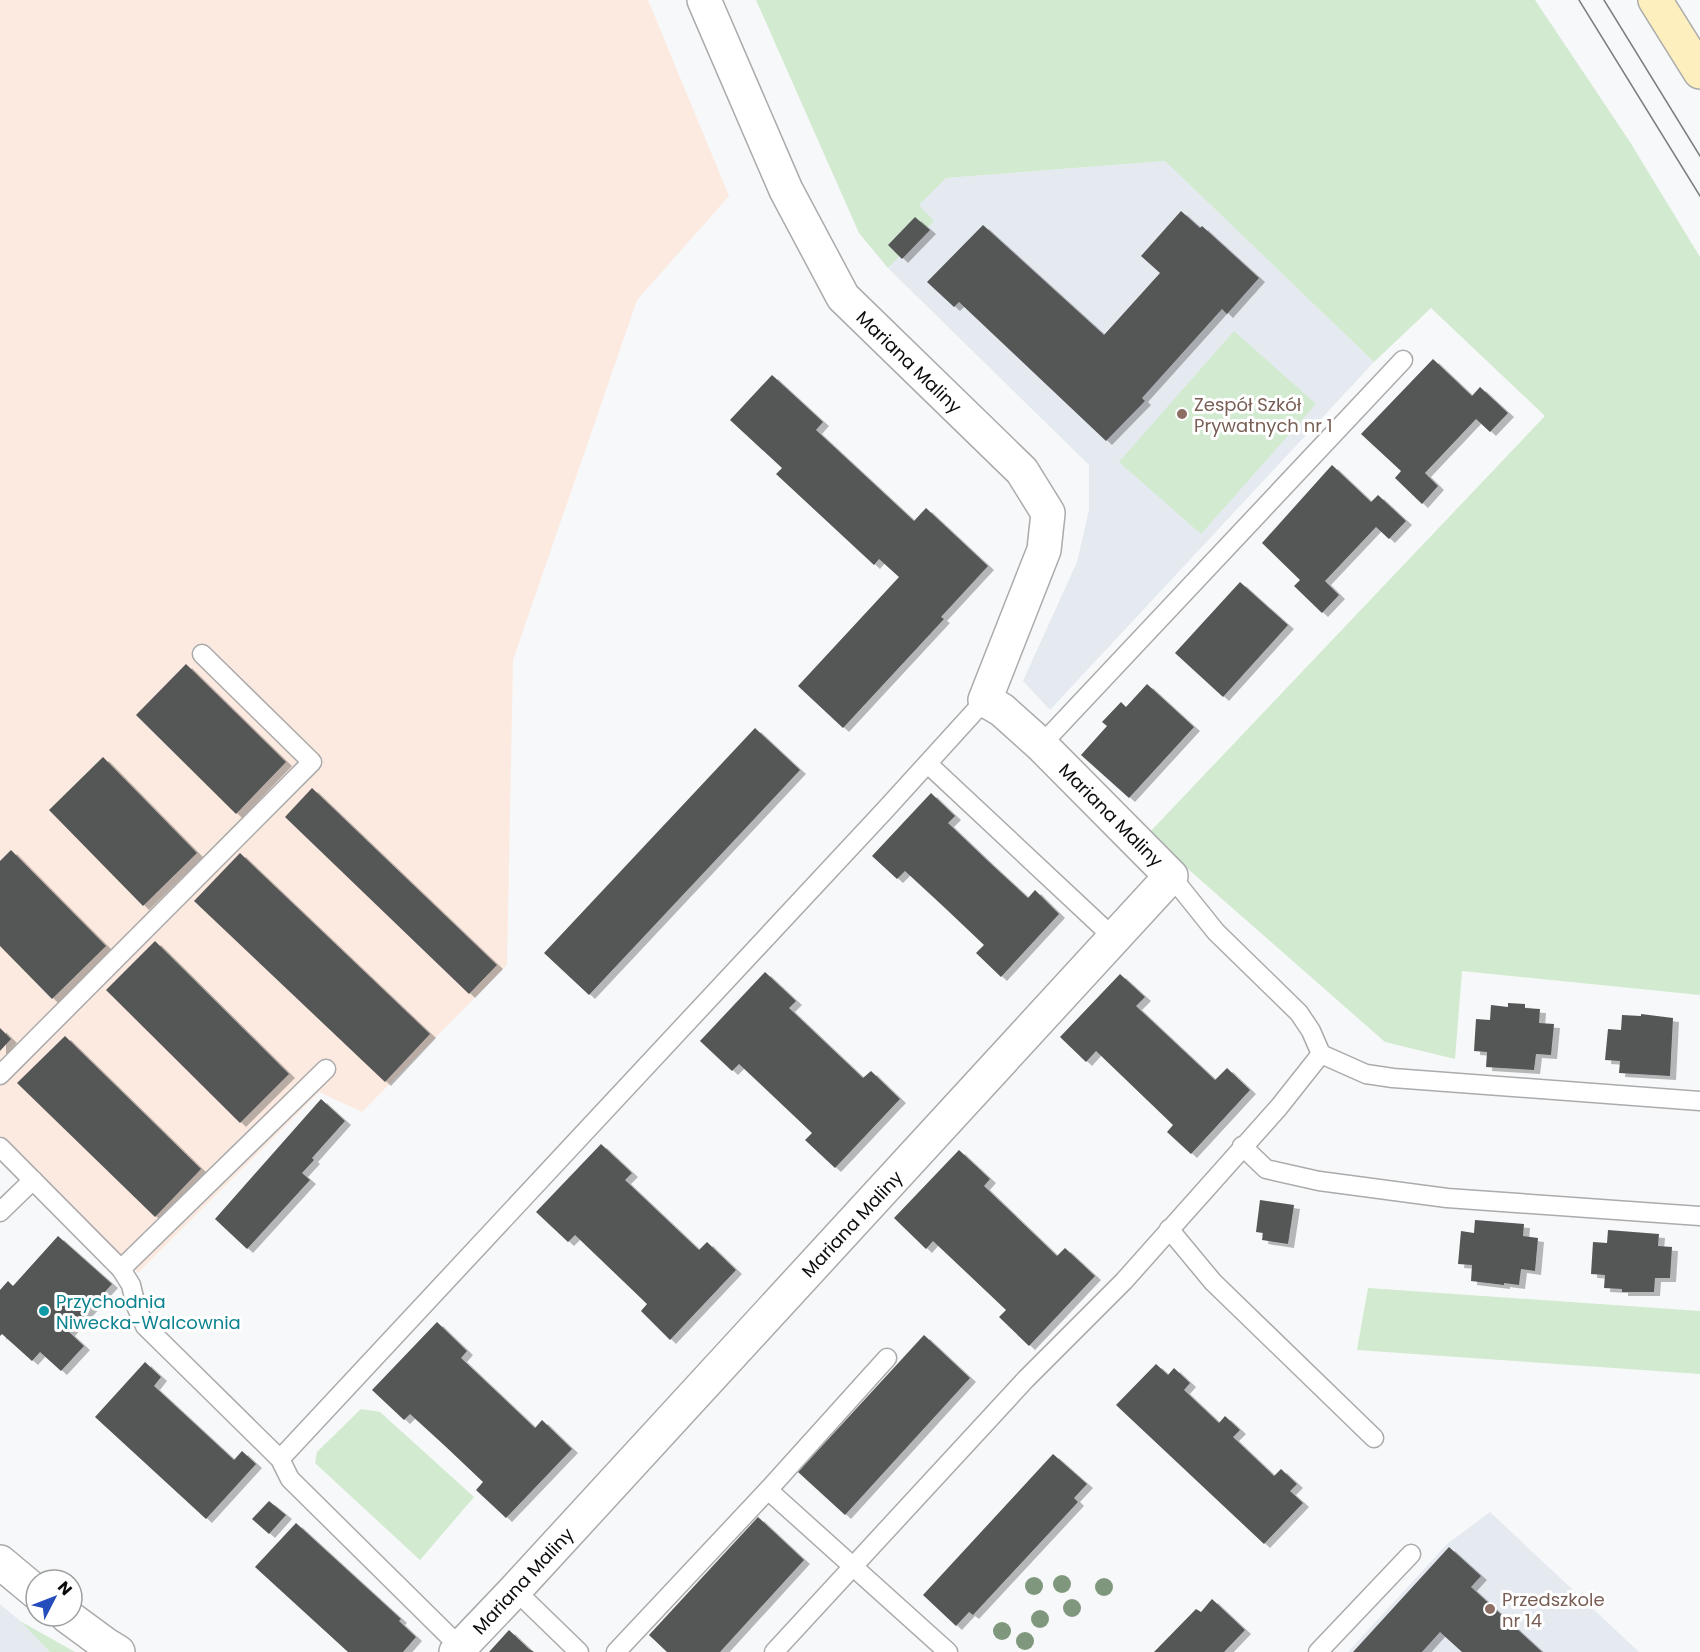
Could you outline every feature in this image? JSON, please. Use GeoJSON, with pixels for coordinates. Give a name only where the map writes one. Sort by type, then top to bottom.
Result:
{"type":"FeatureCollection","features":[{"type":"Feature","properties":{"kind":"main road"},"geometry":{"type":"LineString","coordinates":[[1655,0],[1700,72]]}},
{"type":"Feature","properties":{"kind":"street","name":"Mariana Maliny"},"geometry":{"type":"LineString","coordinates":[[458,1650],[1171,876],[1041,745],[1002,710],[985,700],[1044,550],[1048,513],[1022,471],[843,297],[786,190],[704,0]]}},
{"type":"Feature","properties":{"kind":"street"},"geometry":{"type":"LineString","coordinates":[[0,1562],[24,1582]]}},
{"type":"Feature","properties":{"kind":"street"},"geometry":{"type":"LineString","coordinates":[[83,1628],[118,1652]]}},
{"type":"Feature","properties":{"kind":"lane"},"geometry":{"type":"LineString","coordinates":[[1041,745],[1403,360]]}},
{"type":"Feature","properties":{"kind":"lane"},"geometry":{"type":"LineString","coordinates":[[0,1076],[312,762],[202,654]]}},
{"type":"Feature","properties":{"kind":"lane"},"geometry":{"type":"LineString","coordinates":[[280,1459],[985,700]]}},
{"type":"Feature","properties":{"kind":"lane"},"geometry":{"type":"LineString","coordinates":[[928,764],[1114,938]]}},
{"type":"Feature","properties":{"kind":"lane"},"geometry":{"type":"LineString","coordinates":[[1171,876],[1216,932],[1299,1013],[1311,1031],[1321,1054],[1366,1074],[1393,1078],[1700,1101]]}},
{"type":"Feature","properties":{"kind":"lane"},"geometry":{"type":"LineString","coordinates":[[774,1652],[1026,1379],[1124,1281],[1279,1107],[1321,1054]]}},
{"type":"Feature","properties":{"kind":"lane"},"geometry":{"type":"LineString","coordinates":[[121,1269],[326,1069]]}},
{"type":"Feature","properties":{"kind":"lane"},"geometry":{"type":"LineString","coordinates":[[1242,1146],[1266,1169],[1319,1181],[1447,1198],[1700,1216]]}},
{"type":"Feature","properties":{"kind":"lane"},"geometry":{"type":"LineString","coordinates":[[0,1147],[121,1269],[131,1285],[136,1306],[145,1326],[280,1459],[290,1479],[458,1650]]}},
{"type":"Feature","properties":{"kind":"lane"},"geometry":{"type":"LineString","coordinates":[[0,1212],[33,1180]]}},
{"type":"Feature","properties":{"kind":"lane"},"geometry":{"type":"LineString","coordinates":[[1169,1229],[1213,1282],[1374,1438]]}},
{"type":"Feature","properties":{"kind":"lane"},"geometry":{"type":"LineString","coordinates":[[616,1652],[768,1490],[887,1358]]}},
{"type":"Feature","properties":{"kind":"lane"},"geometry":{"type":"LineString","coordinates":[[768,1490],[948,1652]]}},
{"type":"Feature","properties":{"kind":"lane"},"geometry":{"type":"LineString","coordinates":[[1318,1652],[1411,1554]]}},
{"type":"Feature","properties":{"kind":"lane"},"geometry":{"type":"LineString","coordinates":[[515,1590],[579,1652]]}},
{"type":"Feature","properties":{"kind":"shaded area"},"geometry":{"type":"Polygon","coordinates":[[[0,0],[648,0],[729,196],[637,300],[513,660],[507,965],[362,1112],[319,1092],[138,1273],[0,1135],[0,0]]]}},
{"type":"Feature","properties":{"kind":"shaded area","name":"Zespół Szkół Prywatnych nr 1"},"geometry":{"type":"Polygon","coordinates":[[[1165,161],[1374,362],[1050,710],[1023,681],[1077,562],[1089,510],[1089,465],[888,268],[934,221],[918,205],[946,178],[1165,161]]]}},
{"type":"Feature","properties":{"kind":"shaded area","name":"Przedszkole nr 14"},"geometry":{"type":"Polygon","coordinates":[[[1490,1512],[1639,1652],[1348,1652],[1447,1544],[1490,1512]]]}},
{"type":"Feature","properties":{"kind":"shaded area"},"geometry":{"type":"Polygon","coordinates":[[[0,1604],[50,1652],[0,1652],[0,1604]]]}},
{"type":"Feature","properties":{"kind":"green space"},"geometry":{"type":"Polygon","coordinates":[[[756,0],[1535,0],[1630,142],[1700,257],[1700,995],[1462,971],[1455,1059],[1385,1042],[1148,834],[1545,416],[1431,308],[1374,362],[1165,161],[946,178],[919,205],[934,221],[888,268],[859,233],[756,0]]]}},
{"type":"Feature","properties":{"kind":"green space"},"geometry":{"type":"Polygon","coordinates":[[[1234,331],[1316,404],[1201,534],[1119,462],[1234,331]]]}},
{"type":"Feature","properties":{"kind":"green space"},"geometry":{"type":"Polygon","coordinates":[[[1368,1288],[1700,1311],[1700,1374],[1357,1350],[1368,1288]]]}},
{"type":"Feature","properties":{"kind":"green space"},"geometry":{"type":"Polygon","coordinates":[[[361,1409],[380,1412],[474,1497],[420,1560],[315,1463],[317,1452],[361,1409]]]}},
{"type":"Feature","properties":{"kind":"green space"},"geometry":{"type":"Polygon","coordinates":[[[27,1628],[32,1628],[75,1652],[50,1652],[27,1628]]]}},
{"type":"Feature","properties":{"kind":"building"},"geometry":{"type":"Polygon","coordinates":[[[1181,211],[1200,228],[1202,226],[1259,278],[1227,314],[1222,309],[1142,398],[1145,401],[1106,441],[959,302],[954,307],[927,282],[983,225],[1104,335],[1160,273],[1141,256],[1181,211]]]}},
{"type":"Feature","properties":{"kind":"building"},"geometry":{"type":"Polygon","coordinates":[[[915,217],[930,230],[902,259],[888,245],[915,217]]]}},
{"type":"Feature","properties":{"kind":"building"},"geometry":{"type":"Polygon","coordinates":[[[1433,359],[1472,396],[1480,387],[1508,413],[1490,432],[1476,419],[1425,473],[1438,486],[1422,504],[1395,478],[1401,471],[1361,434],[1433,359]]]}},
{"type":"Feature","properties":{"kind":"building"},"geometry":{"type":"Polygon","coordinates":[[[772,375],[823,422],[816,430],[914,521],[926,508],[988,566],[941,617],[944,619],[843,728],[798,686],[899,577],[879,559],[874,565],[776,474],[782,468],[730,420],[772,375]]]}},
{"type":"Feature","properties":{"kind":"building"},"geometry":{"type":"Polygon","coordinates":[[[1332,465],[1371,502],[1378,495],[1406,521],[1389,539],[1376,527],[1325,581],[1339,595],[1322,613],[1294,586],[1300,580],[1262,543],[1332,465]]]}},
{"type":"Feature","properties":{"kind":"building"},"geometry":{"type":"Polygon","coordinates":[[[1240,582],[1288,625],[1223,697],[1175,653],[1240,582]]]}},
{"type":"Feature","properties":{"kind":"building"},"geometry":{"type":"Polygon","coordinates":[[[186,664],[286,762],[236,814],[136,715],[186,664]]]}},
{"type":"Feature","properties":{"kind":"building"},"geometry":{"type":"Polygon","coordinates":[[[1147,684],[1194,727],[1129,798],[1081,755],[1107,726],[1102,722],[1121,702],[1126,707],[1147,684]]]}},
{"type":"Feature","properties":{"kind":"building"},"geometry":{"type":"Polygon","coordinates":[[[755,728],[800,770],[589,995],[544,953],[755,728]]]}},
{"type":"Feature","properties":{"kind":"building"},"geometry":{"type":"Polygon","coordinates":[[[103,757],[197,853],[143,906],[49,810],[103,757]]]}},
{"type":"Feature","properties":{"kind":"building"},"geometry":{"type":"Polygon","coordinates":[[[312,788],[497,965],[469,994],[285,817],[312,788]]]}},
{"type":"Feature","properties":{"kind":"building"},"geometry":{"type":"Polygon","coordinates":[[[931,793],[955,816],[948,823],[989,862],[1028,898],[1035,890],[1059,914],[1001,977],[976,953],[984,945],[945,908],[905,871],[897,879],[872,856],[931,793]]]}},
{"type":"Feature","properties":{"kind":"building"},"geometry":{"type":"Polygon","coordinates":[[[11,850],[106,946],[52,999],[0,946],[0,861],[11,850]]]}},
{"type":"Feature","properties":{"kind":"building"},"geometry":{"type":"Polygon","coordinates":[[[240,853],[430,1034],[385,1082],[194,901],[240,853]]]}},
{"type":"Feature","properties":{"kind":"building"},"geometry":{"type":"Polygon","coordinates":[[[155,941],[289,1074],[240,1123],[106,990],[155,941]]]}},
{"type":"Feature","properties":{"kind":"building"},"geometry":{"type":"Polygon","coordinates":[[[765,972],[796,1001],[789,1008],[863,1078],[871,1071],[900,1099],[835,1168],[805,1140],[812,1133],[739,1064],[732,1071],[700,1041],[765,972]]]}},
{"type":"Feature","properties":{"kind":"building"},"geometry":{"type":"Polygon","coordinates":[[[1120,974],[1145,997],[1136,1006],[1215,1080],[1227,1068],[1250,1090],[1191,1154],[1167,1132],[1173,1125],[1096,1051],[1086,1062],[1060,1037],[1120,974]]]}},
{"type":"Feature","properties":{"kind":"building"},"geometry":{"type":"Polygon","coordinates":[[[1508,1003],[1525,1004],[1525,1008],[1540,1009],[1539,1023],[1554,1024],[1551,1055],[1536,1054],[1534,1070],[1486,1067],[1487,1052],[1474,1051],[1476,1019],[1490,1020],[1491,1005],[1508,1007],[1508,1003]]]}},
{"type":"Feature","properties":{"kind":"building"},"geometry":{"type":"Polygon","coordinates":[[[1641,1014],[1673,1018],[1670,1076],[1619,1073],[1620,1061],[1605,1060],[1608,1029],[1621,1030],[1622,1015],[1641,1016],[1641,1014]]]}},
{"type":"Feature","properties":{"kind":"building"},"geometry":{"type":"Polygon","coordinates":[[[0,1028],[11,1039],[0,1051],[0,1028]]]}},
{"type":"Feature","properties":{"kind":"building"},"geometry":{"type":"Polygon","coordinates":[[[65,1036],[201,1169],[155,1217],[17,1083],[65,1036]]]}},
{"type":"Feature","properties":{"kind":"building"},"geometry":{"type":"Polygon","coordinates":[[[321,1099],[345,1121],[312,1158],[314,1160],[302,1173],[310,1180],[247,1249],[215,1219],[321,1099]]]}},
{"type":"Feature","properties":{"kind":"building"},"geometry":{"type":"Polygon","coordinates":[[[601,1144],[632,1173],[625,1180],[699,1250],[707,1242],[736,1270],[670,1340],[641,1311],[647,1304],[575,1235],[568,1242],[536,1212],[601,1144]]]}},
{"type":"Feature","properties":{"kind":"building"},"geometry":{"type":"Polygon","coordinates":[[[959,1150],[990,1179],[984,1186],[1057,1256],[1065,1248],[1095,1276],[1029,1346],[999,1317],[1006,1310],[933,1241],[926,1249],[894,1218],[959,1150]]]}},
{"type":"Feature","properties":{"kind":"building"},"geometry":{"type":"Polygon","coordinates":[[[1260,1200],[1294,1205],[1288,1244],[1262,1240],[1263,1233],[1256,1232],[1260,1200]]]}},
{"type":"Feature","properties":{"kind":"building"},"geometry":{"type":"Polygon","coordinates":[[[1475,1220],[1524,1224],[1523,1236],[1538,1238],[1535,1271],[1521,1269],[1519,1285],[1471,1281],[1472,1265],[1458,1264],[1461,1231],[1474,1233],[1475,1220]]]}},
{"type":"Feature","properties":{"kind":"building"},"geometry":{"type":"Polygon","coordinates":[[[1608,1230],[1659,1234],[1658,1246],[1672,1247],[1670,1278],[1655,1278],[1654,1292],[1622,1292],[1622,1289],[1604,1288],[1605,1275],[1591,1274],[1593,1242],[1607,1243],[1608,1230]]]}},
{"type":"Feature","properties":{"kind":"building","name":"Przychodnia Niwecka-Walcownia"},"geometry":{"type":"Polygon","coordinates":[[[58,1236],[112,1284],[69,1332],[84,1346],[61,1371],[40,1352],[32,1361],[2,1334],[0,1336],[0,1290],[8,1281],[13,1286],[58,1236]]]}},
{"type":"Feature","properties":{"kind":"building"},"geometry":{"type":"Polygon","coordinates":[[[437,1322],[467,1351],[461,1358],[535,1428],[542,1420],[572,1449],[506,1518],[476,1490],[483,1482],[410,1414],[404,1420],[372,1390],[437,1322]]]}},
{"type":"Feature","properties":{"kind":"building"},"geometry":{"type":"Polygon","coordinates":[[[924,1335],[970,1378],[845,1515],[798,1472],[924,1335]]]}},
{"type":"Feature","properties":{"kind":"building"},"geometry":{"type":"Polygon","coordinates":[[[145,1362],[161,1377],[154,1386],[234,1460],[242,1451],[256,1464],[206,1519],[95,1417],[145,1362]]]}},
{"type":"Feature","properties":{"kind":"building"},"geometry":{"type":"Polygon","coordinates":[[[1156,1364],[1168,1375],[1174,1368],[1190,1383],[1184,1390],[1219,1423],[1225,1416],[1240,1430],[1233,1437],[1274,1476],[1281,1469],[1297,1484],[1290,1491],[1303,1503],[1264,1544],[1116,1405],[1156,1364]]]}},
{"type":"Feature","properties":{"kind":"building"},"geometry":{"type":"Polygon","coordinates":[[[1053,1454],[1087,1484],[1074,1498],[1078,1502],[973,1615],[969,1612],[956,1626],[923,1595],[1053,1454]]]}},
{"type":"Feature","properties":{"kind":"building"},"geometry":{"type":"Polygon","coordinates":[[[269,1501],[286,1515],[269,1534],[252,1519],[269,1501]]]}},
{"type":"Feature","properties":{"kind":"building"},"geometry":{"type":"Polygon","coordinates":[[[758,1517],[804,1560],[720,1652],[667,1652],[649,1635],[758,1517]]]}},
{"type":"Feature","properties":{"kind":"building"},"geometry":{"type":"Polygon","coordinates":[[[296,1523],[401,1619],[399,1621],[416,1637],[403,1652],[348,1652],[255,1567],[296,1523]]]}},
{"type":"Feature","properties":{"kind":"building"},"geometry":{"type":"Polygon","coordinates":[[[1449,1547],[1481,1576],[1471,1587],[1542,1652],[1462,1652],[1440,1632],[1422,1652],[1353,1652],[1449,1547]]]}},
{"type":"Feature","properties":{"kind":"building"},"geometry":{"type":"Polygon","coordinates":[[[1212,1599],[1245,1630],[1224,1652],[1154,1652],[1196,1609],[1201,1612],[1212,1599]]]}},
{"type":"Feature","properties":{"kind":"building"},"geometry":{"type":"Polygon","coordinates":[[[509,1630],[529,1649],[534,1652],[489,1652],[509,1630]]]}},
{"type":"Feature","properties":{"kind":"tram line"},"geometry":{"type":"LineString","coordinates":[[1579,0],[1700,196]]}},
{"type":"Feature","properties":{"kind":"tram line"},"geometry":{"type":"LineString","coordinates":[[1604,0],[1700,156]]}},
{"type":"Feature","properties":{"kind":"place","name":"Zespół Szkół Prywatnych nr 1"},"geometry":{"type":"Point","coordinates":[1182,414]}},
{"type":"Feature","properties":{"kind":"place","name":"Przychodnia Niwecka-Walcownia"},"geometry":{"type":"Point","coordinates":[44,1311]}},
{"type":"Feature","properties":{"kind":"place","name":"Przedszkole nr 14"},"geometry":{"type":"Point","coordinates":[1490,1609]}}]}
